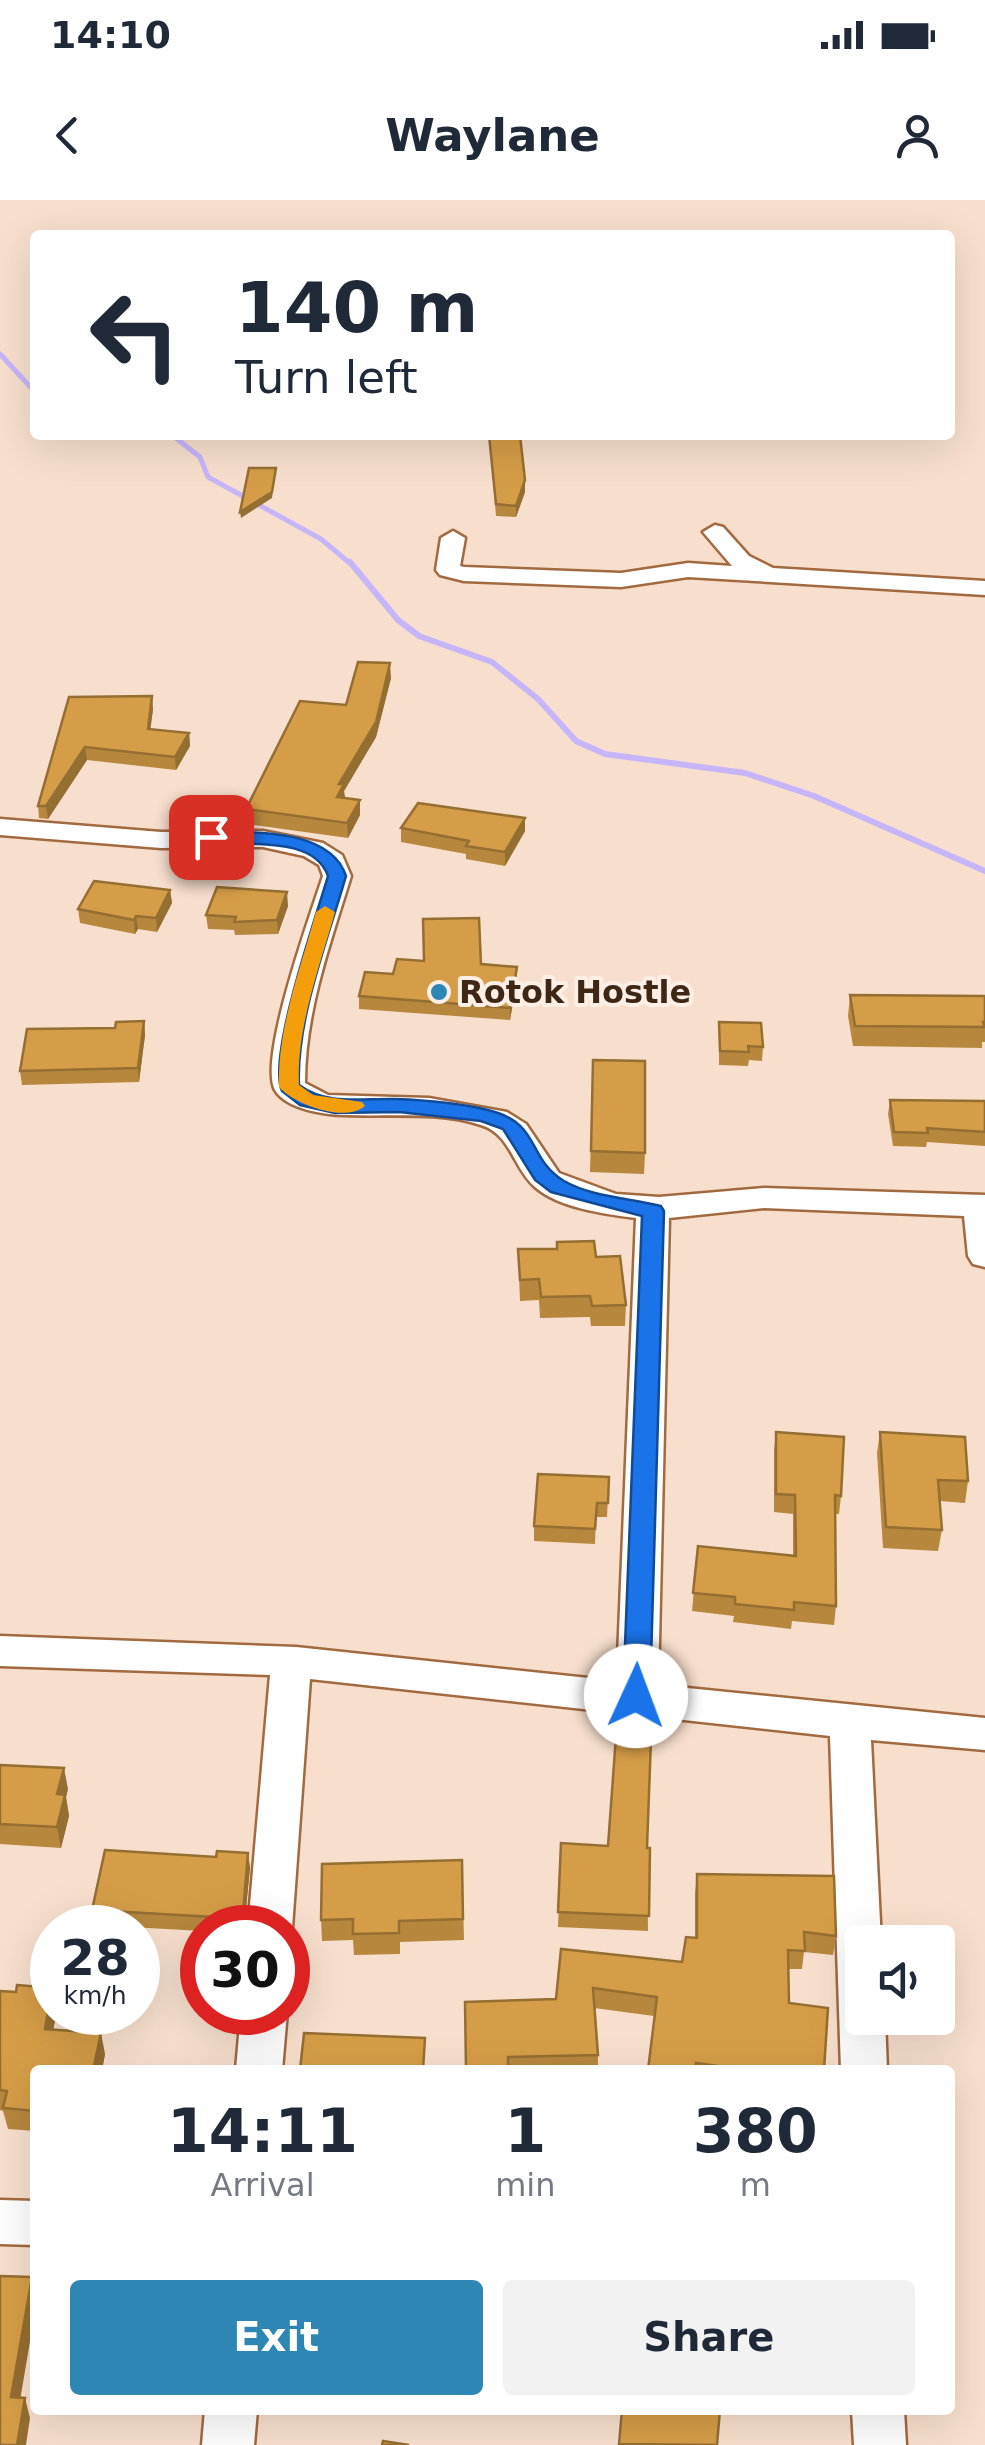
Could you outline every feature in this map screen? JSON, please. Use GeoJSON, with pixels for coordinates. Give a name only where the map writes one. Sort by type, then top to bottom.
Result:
{"type":"FeatureCollection","features":[{"type":"Feature","properties":{"kind":"street"},"geometry":{"type":"LineString","coordinates":[[715,532],[741,561],[773,578]]}},
{"type":"Feature","properties":{"kind":"street"},"geometry":{"type":"LineString","coordinates":[[453,538],[448,570],[464,574],[621,580],[688,570],[985,588]]}},
{"type":"Feature","properties":{"kind":"street"},"geometry":{"type":"LineString","coordinates":[[0,827],[161,840],[263,838],[313,849],[332,861],[337,876],[304,988],[288,1068],[289,1087],[308,1101],[335,1106],[399,1105],[484,1116],[511,1125],[543,1176],[558,1187],[594,1200],[653,1211],[757,1198],[982,1206],[985,1256]]}},
{"type":"Feature","properties":{"kind":"street"},"geometry":{"type":"LineString","coordinates":[[636,1696],[653,1211]]}},
{"type":"Feature","properties":{"kind":"street"},"geometry":{"type":"LineString","coordinates":[[0,1650],[292,1662],[636,1696],[850,1724],[985,1734]]}},
{"type":"Feature","properties":{"kind":"street"},"geometry":{"type":"LineString","coordinates":[[272,1905],[292,1662]]}},
{"type":"Feature","properties":{"kind":"street"},"geometry":{"type":"LineString","coordinates":[[850,1724],[864,2065]]}},
{"type":"Feature","properties":{"kind":"street"},"geometry":{"type":"LineString","coordinates":[[259,2065],[262,2035]]}},
{"type":"Feature","properties":{"kind":"street"},"geometry":{"type":"LineString","coordinates":[[0,2222],[30,2223]]}},
{"type":"Feature","properties":{"kind":"street"},"geometry":{"type":"LineString","coordinates":[[228,2445],[231,2415]]}},
{"type":"Feature","properties":{"kind":"street"},"geometry":{"type":"LineString","coordinates":[[878,2415],[880,2445]]}},
{"type":"Feature","properties":{"kind":"building"},"geometry":{"type":"Polygon","coordinates":[[[490,440],[521,440],[525,480],[516,506],[496,504],[490,440]]]}},
{"type":"Feature","properties":{"kind":"building"},"geometry":{"type":"Polygon","coordinates":[[[249,468],[276,468],[272,492],[240,512],[249,468]]]}},
{"type":"Feature","properties":{"kind":"building"},"geometry":{"type":"Polygon","coordinates":[[[358,662],[390,663],[376,722],[339,784],[344,784],[337,797],[360,800],[347,823],[246,809],[300,701],[346,705],[358,662]]]}},
{"type":"Feature","properties":{"kind":"building"},"geometry":{"type":"Polygon","coordinates":[[[152,696],[148,729],[189,733],[175,757],[85,747],[46,806],[38,806],[69,697],[152,696]]]}},
{"type":"Feature","properties":{"kind":"building"},"geometry":{"type":"Polygon","coordinates":[[[418,803],[525,818],[505,852],[401,828],[418,803]]]}},
{"type":"Feature","properties":{"kind":"building"},"geometry":{"type":"Polygon","coordinates":[[[94,881],[170,890],[156,918],[136,916],[134,920],[78,909],[94,881]]]}},
{"type":"Feature","properties":{"kind":"building"},"geometry":{"type":"Polygon","coordinates":[[[217,887],[287,892],[277,920],[234,922],[236,917],[206,915],[217,887]]]}},
{"type":"Feature","properties":{"kind":"building"},"geometry":{"type":"Polygon","coordinates":[[[479,918],[481,964],[517,967],[510,1008],[359,996],[365,972],[393,974],[397,959],[424,961],[423,919],[479,918]]]}},
{"type":"Feature","properties":{"kind":"building"},"geometry":{"type":"Polygon","coordinates":[[[850,995],[985,996],[985,1027],[855,1026],[850,995]]]}},
{"type":"Feature","properties":{"kind":"building"},"geometry":{"type":"Polygon","coordinates":[[[144,1021],[138,1068],[20,1071],[27,1029],[115,1028],[116,1022],[144,1021]]]}},
{"type":"Feature","properties":{"kind":"building"},"geometry":{"type":"Polygon","coordinates":[[[719,1022],[761,1023],[763,1047],[748,1046],[749,1052],[720,1051],[719,1022]]]}},
{"type":"Feature","properties":{"kind":"building"},"geometry":{"type":"Polygon","coordinates":[[[593,1060],[645,1061],[645,1153],[591,1151],[593,1060]]]}},
{"type":"Feature","properties":{"kind":"building"},"geometry":{"type":"Polygon","coordinates":[[[890,1100],[985,1101],[985,1132],[927,1128],[928,1133],[894,1132],[890,1100]]]}},
{"type":"Feature","properties":{"kind":"building"},"geometry":{"type":"Polygon","coordinates":[[[594,1241],[596,1257],[620,1256],[626,1305],[592,1306],[590,1296],[541,1297],[539,1279],[520,1280],[518,1249],[557,1249],[557,1242],[594,1241]]]}},
{"type":"Feature","properties":{"kind":"building"},"geometry":{"type":"Polygon","coordinates":[[[776,1432],[844,1437],[841,1496],[835,1495],[836,1606],[794,1602],[794,1610],[735,1604],[735,1597],[693,1593],[698,1546],[796,1556],[795,1495],[776,1494],[776,1432]]]}},
{"type":"Feature","properties":{"kind":"building"},"geometry":{"type":"Polygon","coordinates":[[[880,1432],[965,1437],[968,1481],[938,1480],[942,1530],[886,1527],[880,1432]]]}},
{"type":"Feature","properties":{"kind":"building"},"geometry":{"type":"Polygon","coordinates":[[[538,1474],[609,1477],[608,1503],[597,1503],[595,1529],[534,1526],[538,1474]]]}},
{"type":"Feature","properties":{"kind":"building"},"geometry":{"type":"Polygon","coordinates":[[[616,1736],[651,1739],[649,1916],[558,1912],[561,1843],[608,1846],[616,1736]]]}},
{"type":"Feature","properties":{"kind":"building"},"geometry":{"type":"Polygon","coordinates":[[[0,1765],[64,1768],[57,1794],[65,1795],[57,1827],[0,1824],[0,1765]]]}},
{"type":"Feature","properties":{"kind":"building"},"geometry":{"type":"Polygon","coordinates":[[[105,1850],[216,1857],[217,1851],[248,1853],[244,1905],[180,1905],[180,1915],[160,1914],[160,1905],[93,1905],[105,1850]]]}},
{"type":"Feature","properties":{"kind":"building"},"geometry":{"type":"Polygon","coordinates":[[[462,1860],[463,1919],[399,1921],[399,1933],[353,1934],[353,1919],[321,1920],[322,1864],[462,1860]]]}},
{"type":"Feature","properties":{"kind":"building"},"geometry":{"type":"Polygon","coordinates":[[[697,1874],[834,1876],[836,1936],[804,1932],[805,1951],[788,1950],[789,2003],[828,2008],[824,2065],[649,2065],[657,1997],[593,1988],[598,2055],[508,2057],[508,2065],[466,2065],[465,2002],[556,1999],[561,1949],[682,1962],[686,1937],[697,1938],[697,1874]]]}},
{"type":"Feature","properties":{"kind":"building"},"geometry":{"type":"Polygon","coordinates":[[[17,1985],[30,1986],[30,2035],[101,2035],[94,2065],[30,2065],[30,2111],[3,2108],[7,2091],[0,2090],[0,1991],[16,1992],[17,1985]]]}},
{"type":"Feature","properties":{"kind":"building"},"geometry":{"type":"Polygon","coordinates":[[[304,2035],[425,2038],[423,2065],[301,2065],[304,2035]]]}},
{"type":"Feature","properties":{"kind":"building"},"geometry":{"type":"Polygon","coordinates":[[[0,2276],[30,2277],[11,2397],[25,2398],[17,2445],[0,2445],[0,2276]]]}},
{"type":"Feature","properties":{"kind":"building"},"geometry":{"type":"Polygon","coordinates":[[[622,2415],[720,2415],[717,2445],[619,2444],[622,2415]]]}},
{"type":"Feature","properties":{"kind":"waterway"},"geometry":{"type":"LineString","coordinates":[[0,354],[30,387]]}},
{"type":"Feature","properties":{"kind":"waterway"},"geometry":{"type":"LineString","coordinates":[[178,440],[200,457],[208,477],[321,539],[352,565]]}},
{"type":"Feature","properties":{"kind":"waterway"},"geometry":{"type":"LineString","coordinates":[[350,562],[398,620],[419,636],[492,662],[538,699],[576,741],[605,754],[745,773],[814,796],[985,871]]}},
{"type":"Feature","properties":{"kind":"slow traffic"},"geometry":{"type":"LineString","coordinates":[[325,912],[304,988],[288,1068],[289,1087],[308,1101],[354,1106]]}},
{"type":"Feature","properties":{"kind":"place","name":"Rotok Hostle"},"geometry":{"type":"Point","coordinates":[439,992]}},
{"type":"Feature","properties":{"kind":"route"},"geometry":{"type":"LineString","coordinates":[[211,837],[263,838],[313,849],[332,861],[337,876],[304,988],[288,1068],[289,1087],[308,1101],[335,1106],[399,1105],[484,1116],[511,1125],[543,1176],[558,1187],[594,1200],[653,1211],[636,1696]]}}]}
